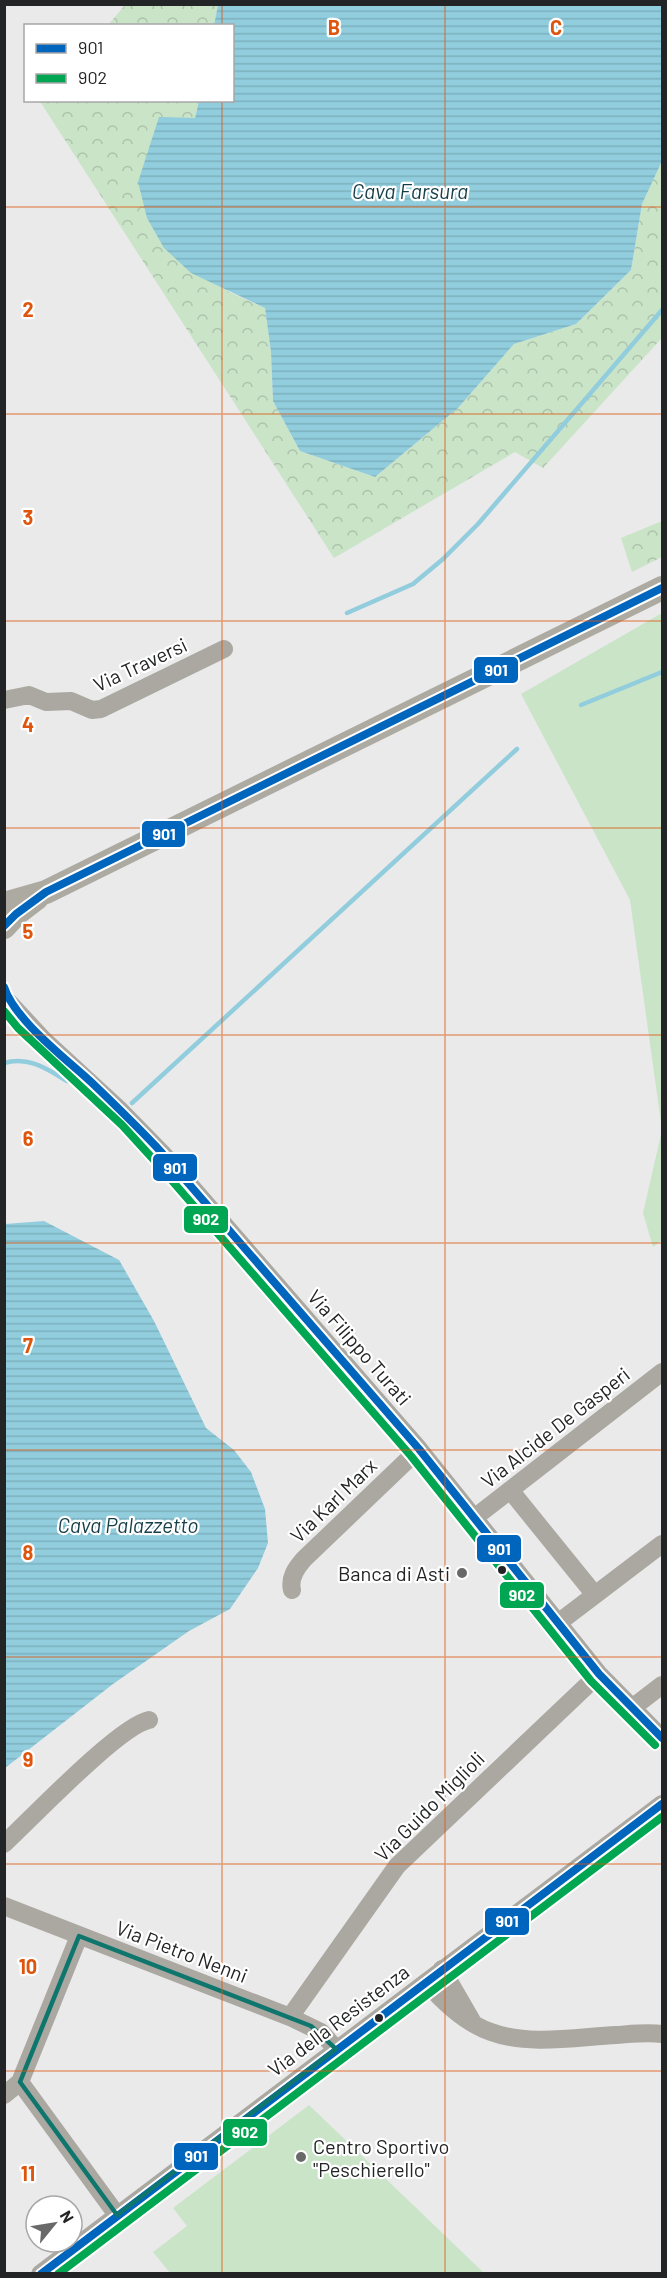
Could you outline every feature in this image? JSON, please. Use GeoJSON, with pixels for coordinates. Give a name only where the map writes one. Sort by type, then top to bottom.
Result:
{"type":"FeatureCollection","features":[{"type":"Feature","properties":{"kind":"main road"},"geometry":{"type":"LineString","coordinates":[[4,904],[46,891],[663,588]]}},
{"type":"Feature","properties":{"kind":"main road"},"geometry":{"type":"LineString","coordinates":[[4,927],[16,914],[46,891]]}},
{"type":"Feature","properties":{"kind":"street","name":"Via Traversi"},"geometry":{"type":"LineString","coordinates":[[4,700],[29,695],[46,702],[71,701],[92,710],[101,709],[224,649]]}},
{"type":"Feature","properties":{"kind":"street","name":"Via Filippo Turati"},"geometry":{"type":"LineString","coordinates":[[6,994],[43,1039],[144,1133],[419,1449],[599,1674],[663,1738]]}},
{"type":"Feature","properties":{"kind":"street","name":"Via Alcide De Gasperi"},"geometry":{"type":"LineString","coordinates":[[474,1518],[663,1372]]}},
{"type":"Feature","properties":{"kind":"street","name":"Via Karl Marx"},"geometry":{"type":"LineString","coordinates":[[292,1590],[290,1586],[293,1575],[304,1559],[419,1449]]}},
{"type":"Feature","properties":{"kind":"street"},"geometry":{"type":"LineString","coordinates":[[510,1490],[595,1595]]}},
{"type":"Feature","properties":{"kind":"street"},"geometry":{"type":"LineString","coordinates":[[558,1623],[663,1544]]}},
{"type":"Feature","properties":{"kind":"street","name":"Via Guido Miglioli"},"geometry":{"type":"LineString","coordinates":[[290,2017],[397,1866],[599,1674]]}},
{"type":"Feature","properties":{"kind":"street"},"geometry":{"type":"LineString","coordinates":[[632,1708],[663,1685]]}},
{"type":"Feature","properties":{"kind":"street"},"geometry":{"type":"LineString","coordinates":[[4,1844],[98,1756],[134,1726],[149,1720]]}},
{"type":"Feature","properties":{"kind":"street","name":"Via della Resistenza"},"geometry":{"type":"LineString","coordinates":[[40,2274],[663,1804]]}},
{"type":"Feature","properties":{"kind":"street","name":"Via Pietro Nenni"},"geometry":{"type":"LineString","coordinates":[[4,1906],[290,2017],[321,2032],[336,2049]]}},
{"type":"Feature","properties":{"kind":"street"},"geometry":{"type":"LineString","coordinates":[[4,2095],[20,2082],[79,1936]]}},
{"type":"Feature","properties":{"kind":"street"},"geometry":{"type":"LineString","coordinates":[[442,1969],[473,2022]]}},
{"type":"Feature","properties":{"kind":"street"},"geometry":{"type":"LineString","coordinates":[[426,1982],[446,2004],[490,2032],[500,2035],[537,2039],[663,2034]]}},
{"type":"Feature","properties":{"kind":"street"},"geometry":{"type":"LineString","coordinates":[[20,2082],[117,2215]]}},
{"type":"Feature","properties":{"kind":"highlighted area"},"geometry":{"type":"Polygon","coordinates":[[[79,1936],[311,2026],[336,2049],[117,2215],[20,2082],[79,1936]]]}},
{"type":"Feature","properties":{"kind":"green space"},"geometry":{"type":"Polygon","coordinates":[[[125,4],[218,5],[214,24],[109,24],[125,4]]]}},
{"type":"Feature","properties":{"kind":"green space"},"geometry":{"type":"Polygon","coordinates":[[[199,102],[195,118],[227,291],[265,308],[271,352],[273,401],[300,451],[375,477],[458,408],[514,344],[576,324],[631,270],[642,204],[662,161],[662,338],[543,468],[515,452],[334,558],[41,103],[199,102]]]}},
{"type":"Feature","properties":{"kind":"green space"},"geometry":{"type":"Polygon","coordinates":[[[662,521],[662,557],[632,572],[621,538],[662,521]]]}},
{"type":"Feature","properties":{"kind":"green space"},"geometry":{"type":"Polygon","coordinates":[[[662,613],[662,1130],[630,900],[521,694],[662,613]]]}},
{"type":"Feature","properties":{"kind":"green space"},"geometry":{"type":"Polygon","coordinates":[[[662,1130],[662,1240],[653,1247],[643,1213],[662,1130]]]}},
{"type":"Feature","properties":{"kind":"green space","name":"Centro Sportivo \"Peschierello\""},"geometry":{"type":"Polygon","coordinates":[[[309,2105],[484,2273],[170,2273],[153,2252],[187,2226],[173,2208],[309,2105]]]}},
{"type":"Feature","properties":{"kind":"water","name":"Cava Farsura"},"geometry":{"type":"Polygon","coordinates":[[[218,5],[662,5],[662,161],[642,204],[631,270],[576,324],[514,344],[458,408],[375,477],[300,451],[273,401],[271,352],[265,308],[191,273],[164,248],[147,218],[138,182],[159,117],[195,118],[199,102],[234,102],[234,24],[214,24],[218,5]]]}},
{"type":"Feature","properties":{"kind":"water","name":"Cava Palazzetto"},"geometry":{"type":"Polygon","coordinates":[[[44,1221],[119,1260],[154,1321],[206,1428],[234,1450],[251,1472],[265,1509],[268,1543],[258,1568],[230,1609],[189,1631],[113,1684],[5,1768],[5,1224],[44,1221]]]}},
{"type":"Feature","properties":{"kind":"waterway"},"geometry":{"type":"LineString","coordinates":[[347,613],[413,584],[443,559],[478,524],[662,310]]}},
{"type":"Feature","properties":{"kind":"waterway"},"geometry":{"type":"LineString","coordinates":[[581,705],[662,672]]}},
{"type":"Feature","properties":{"kind":"waterway"},"geometry":{"type":"LineString","coordinates":[[132,1103],[517,749]]}},
{"type":"Feature","properties":{"kind":"waterway"},"geometry":{"type":"LineString","coordinates":[[4,1063],[30,1062],[67,1081]]}},
{"type":"Feature","properties":{"kind":"transit line","name":"901"},"geometry":{"type":"LineString","coordinates":[[4,926],[46,892],[662,588]]}},
{"type":"Feature","properties":{"kind":"transit line","name":"901"},"geometry":{"type":"LineString","coordinates":[[4,987],[18,1012],[29,1025],[109,1099],[162,1153],[419,1449],[599,1674],[662,1738]]}},
{"type":"Feature","properties":{"kind":"transit line","name":"902"},"geometry":{"type":"LineString","coordinates":[[4,1011],[18,1028],[122,1125],[154,1160],[411,1456],[591,1681],[655,1745]]}},
{"type":"Feature","properties":{"kind":"transit line","name":"901"},"geometry":{"type":"LineString","coordinates":[[41,2274],[662,1804]]}},
{"type":"Feature","properties":{"kind":"transit line","name":"902"},"geometry":{"type":"LineString","coordinates":[[58,2274],[662,1817]]}},
{"type":"Feature","properties":{"kind":"place","name":"Banca di Asti"},"geometry":{"type":"Point","coordinates":[462,1573]}},
{"type":"Feature","properties":{"kind":"place","name":"Centro Sportivo \"Peschierello\""},"geometry":{"type":"Point","coordinates":[301,2157]}}]}
